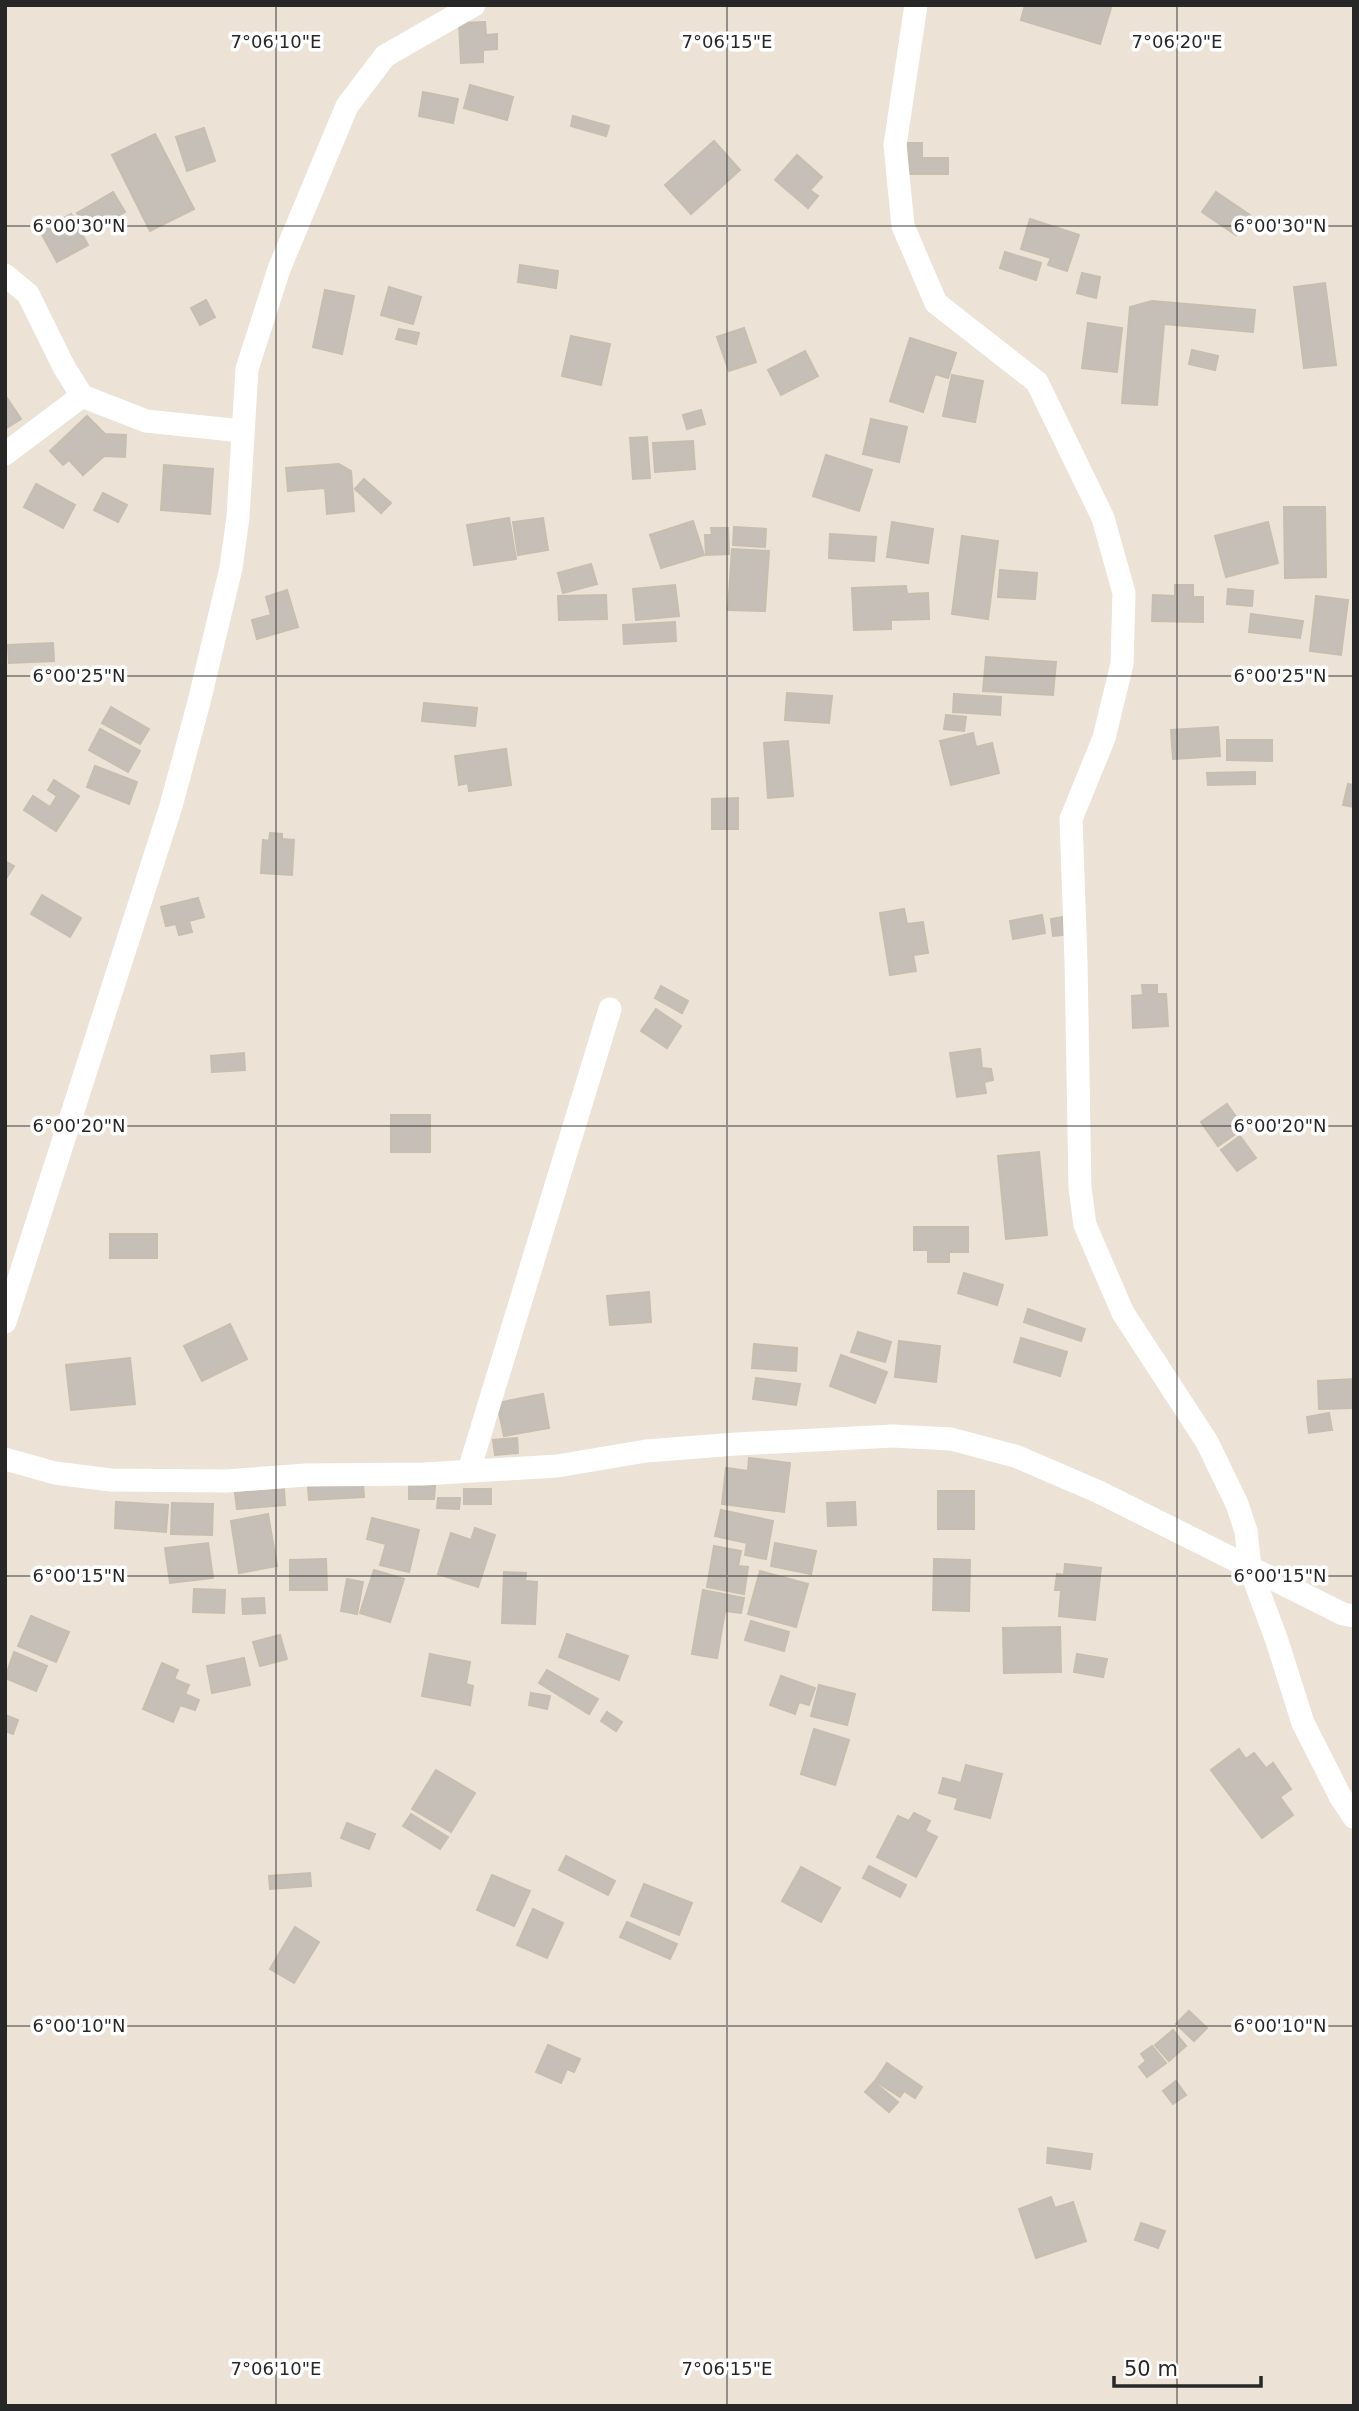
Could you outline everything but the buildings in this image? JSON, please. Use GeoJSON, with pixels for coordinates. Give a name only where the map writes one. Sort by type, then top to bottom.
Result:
{"type":"FeatureCollection","features":[{"type":"Feature","properties":{"kind":"street"},"geometry":{"type":"LineString","coordinates":[[5,1322],[171,806],[188,741],[230,568],[238,517],[247,369],[279,269],[347,106],[385,56],[474,5]]}},
{"type":"Feature","properties":{"kind":"street"},"geometry":{"type":"LineString","coordinates":[[916,5],[895,145],[903,226],[936,303],[1037,382],[1103,517],[1124,593],[1122,664],[1104,738],[1071,819],[1080,1188],[1085,1225],[1123,1313],[1207,1442],[1237,1504],[1246,1531],[1250,1569],[1278,1641],[1303,1723],[1340,1796],[1354,1817]]}},
{"type":"Feature","properties":{"kind":"street"},"geometry":{"type":"LineString","coordinates":[[5,275],[29,294],[64,367],[82,396],[146,421],[242,431]]}},
{"type":"Feature","properties":{"kind":"street"},"geometry":{"type":"LineString","coordinates":[[5,454],[82,396]]}},
{"type":"Feature","properties":{"kind":"street"},"geometry":{"type":"LineString","coordinates":[[469,1470],[610,1009]]}},
{"type":"Feature","properties":{"kind":"street"},"geometry":{"type":"LineString","coordinates":[[5,1459],[55,1473],[111,1480],[226,1481],[306,1475],[424,1474],[557,1466],[646,1451],[736,1444],[893,1436],[951,1438],[1018,1457],[1088,1487],[1250,1569],[1288,1585],[1343,1614],[1354,1616]]}}]}
